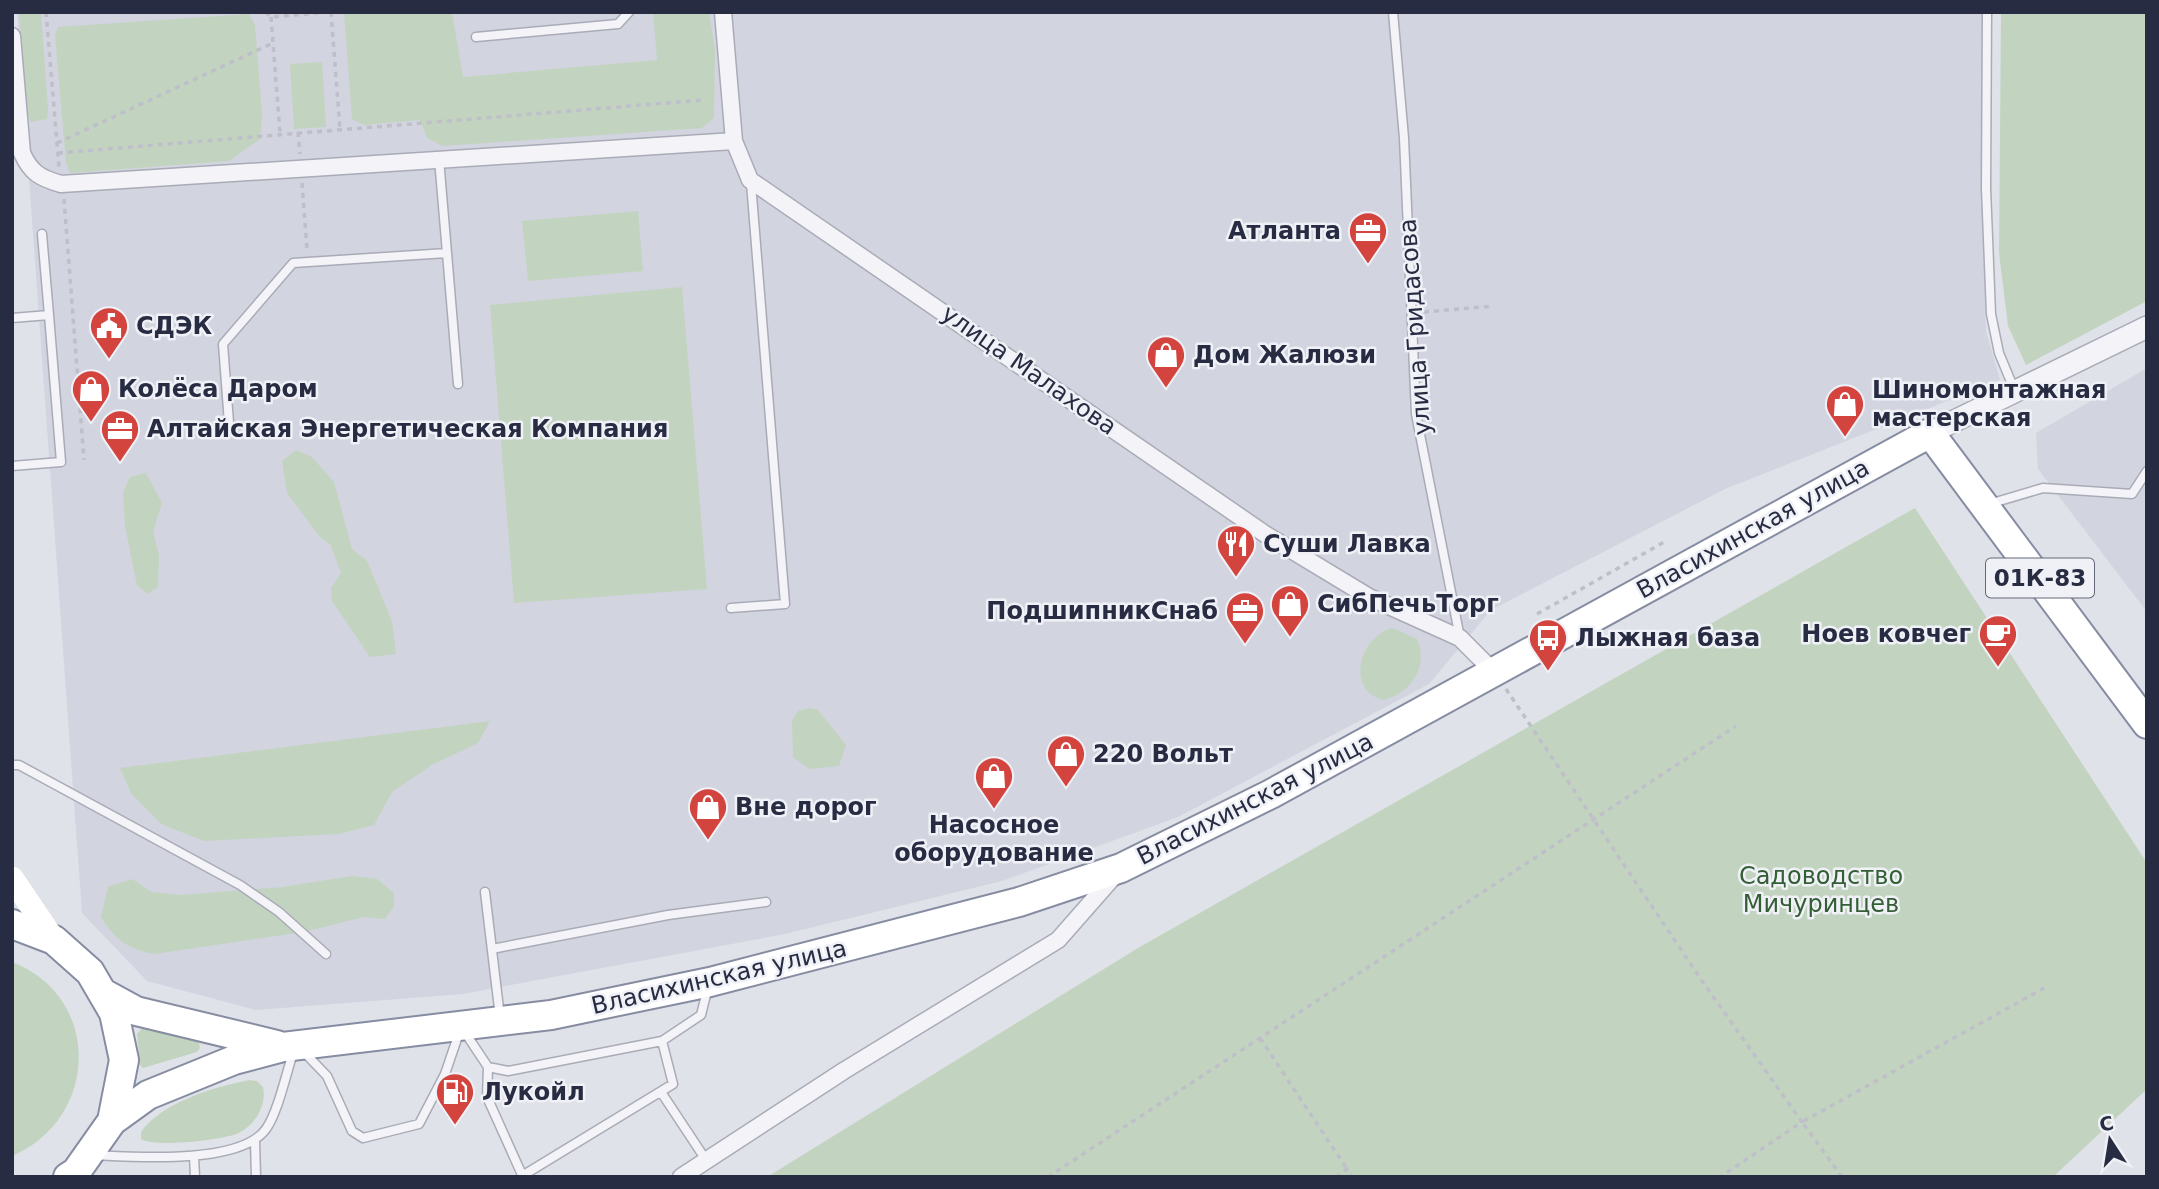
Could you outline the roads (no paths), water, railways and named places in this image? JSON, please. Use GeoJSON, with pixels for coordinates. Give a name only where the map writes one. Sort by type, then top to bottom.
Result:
{"type":"FeatureCollection","features":[{"type":"Feature","properties":{"kind":"highway","name":"01К-83"},"geometry":{"type":"LineString","coordinates":[[1930,433],[2147,724]]}},
{"type":"Feature","properties":{"kind":"highway","name":"Власихинская улица"},"geometry":{"type":"LineString","coordinates":[[290,1046],[551,1015],[710,982],[1019,902],[1121,868],[1271,794],[1930,433]]}},
{"type":"Feature","properties":{"kind":"highway"},"geometry":{"type":"LineString","coordinates":[[12,924],[54,940],[90,972],[114,1013],[124,1060],[112,1121]]}},
{"type":"Feature","properties":{"kind":"highway"},"geometry":{"type":"LineString","coordinates":[[103,993],[135,1011],[290,1046]]}},
{"type":"Feature","properties":{"kind":"highway"},"geometry":{"type":"LineString","coordinates":[[68,1177],[112,1121],[148,1095],[234,1060],[290,1046]]}},
{"type":"Feature","properties":{"kind":"main road"},"geometry":{"type":"LineString","coordinates":[[12,877],[54,940]]}},
{"type":"Feature","properties":{"kind":"street"},"geometry":{"type":"LineString","coordinates":[[723,12],[734,141],[750,180]]}},
{"type":"Feature","properties":{"kind":"street"},"geometry":{"type":"LineString","coordinates":[[12,36],[22,153],[29,168],[41,179],[61,184],[734,141]]}},
{"type":"Feature","properties":{"kind":"street","name":"улица Малахова"},"geometry":{"type":"LineString","coordinates":[[750,180],[1265,534],[1369,597],[1460,638]]}},
{"type":"Feature","properties":{"kind":"street","name":"Власихинская улица"},"geometry":{"type":"LineString","coordinates":[[1930,433],[2147,327]]}},
{"type":"Feature","properties":{"kind":"street"},"geometry":{"type":"LineString","coordinates":[[1460,638],[1494,672]]}},
{"type":"Feature","properties":{"kind":"street"},"geometry":{"type":"LineString","coordinates":[[681,1177],[1058,940],[1121,868]]}},
{"type":"Feature","properties":{"kind":"lane"},"geometry":{"type":"LineString","coordinates":[[476,37],[618,24],[629,12]]}},
{"type":"Feature","properties":{"kind":"lane","name":"улица Гридасова"},"geometry":{"type":"LineString","coordinates":[[1393,12],[1404,138],[1416,414],[1460,638]]}},
{"type":"Feature","properties":{"kind":"lane"},"geometry":{"type":"LineString","coordinates":[[1987,12],[1986,188],[1991,314],[1999,353],[2015,392]]}},
{"type":"Feature","properties":{"kind":"lane"},"geometry":{"type":"LineString","coordinates":[[439,159],[458,384]]}},
{"type":"Feature","properties":{"kind":"lane"},"geometry":{"type":"LineString","coordinates":[[731,608],[785,604],[750,180]]}},
{"type":"Feature","properties":{"kind":"lane"},"geometry":{"type":"LineString","coordinates":[[12,466],[61,462],[42,234]]}},
{"type":"Feature","properties":{"kind":"lane"},"geometry":{"type":"LineString","coordinates":[[229,423],[223,344],[293,263],[447,253]]}},
{"type":"Feature","properties":{"kind":"lane"},"geometry":{"type":"LineString","coordinates":[[12,318],[49,315]]}},
{"type":"Feature","properties":{"kind":"lane"},"geometry":{"type":"LineString","coordinates":[[1986,505],[2043,488],[2132,494],[2147,471]]}},
{"type":"Feature","properties":{"kind":"lane"},"geometry":{"type":"LineString","coordinates":[[16,765],[240,885],[279,912],[326,954]]}},
{"type":"Feature","properties":{"kind":"lane"},"geometry":{"type":"LineString","coordinates":[[485,891],[500,1021]]}},
{"type":"Feature","properties":{"kind":"lane"},"geometry":{"type":"LineString","coordinates":[[492,948],[668,915],[766,902]]}},
{"type":"Feature","properties":{"kind":"lane"},"geometry":{"type":"LineString","coordinates":[[488,1067],[508,1071],[662,1041],[701,1015],[710,982]]}},
{"type":"Feature","properties":{"kind":"lane"},"geometry":{"type":"LineString","coordinates":[[461,1026],[488,1067],[487,1097],[522,1176],[673,1084],[662,1041]]}},
{"type":"Feature","properties":{"kind":"lane"},"geometry":{"type":"LineString","coordinates":[[88,1154],[164,1159],[194,1156],[255,1141],[268,1127],[290,1046],[327,1076],[352,1131],[363,1138],[419,1124],[445,1074],[461,1026]]}},
{"type":"Feature","properties":{"kind":"lane"},"geometry":{"type":"LineString","coordinates":[[661,1092],[706,1160]]}},
{"type":"Feature","properties":{"kind":"lane"},"geometry":{"type":"LineString","coordinates":[[255,1141],[256,1177]]}},
{"type":"Feature","properties":{"kind":"lane"},"geometry":{"type":"LineString","coordinates":[[194,1156],[195,1177]]}},
{"type":"Feature","properties":{"kind":"place","name":"Атланта"},"geometry":{"type":"Point","coordinates":[1368,265]}},
{"type":"Feature","properties":{"kind":"place","name":"СДЭК"},"geometry":{"type":"Point","coordinates":[109,360]}},
{"type":"Feature","properties":{"kind":"place","name":"Дом Жалюзи"},"geometry":{"type":"Point","coordinates":[1166,389]}},
{"type":"Feature","properties":{"kind":"place","name":"Колёса Даром"},"geometry":{"type":"Point","coordinates":[91,423]}},
{"type":"Feature","properties":{"kind":"place","name":"Шиномонтажная мастерская"},"geometry":{"type":"Point","coordinates":[1845,438]}},
{"type":"Feature","properties":{"kind":"place","name":"Алтайская Энергетическая Компания"},"geometry":{"type":"Point","coordinates":[120,463]}},
{"type":"Feature","properties":{"kind":"place","name":"Суши Лавка"},"geometry":{"type":"Point","coordinates":[1236,578]}},
{"type":"Feature","properties":{"kind":"place","name":"СибПечьТорг"},"geometry":{"type":"Point","coordinates":[1290,638]}},
{"type":"Feature","properties":{"kind":"place","name":"ПодшипникСнаб"},"geometry":{"type":"Point","coordinates":[1245,645]}},
{"type":"Feature","properties":{"kind":"place","name":"Ноев ковчег"},"geometry":{"type":"Point","coordinates":[1998,668]}},
{"type":"Feature","properties":{"kind":"place","name":"Лыжная база"},"geometry":{"type":"Point","coordinates":[1548,672]}},
{"type":"Feature","properties":{"kind":"place","name":"220 Вольт"},"geometry":{"type":"Point","coordinates":[1066,788]}},
{"type":"Feature","properties":{"kind":"place","name":"Насосное оборудование"},"geometry":{"type":"Point","coordinates":[994,810]}},
{"type":"Feature","properties":{"kind":"place","name":"Вне дорог"},"geometry":{"type":"Point","coordinates":[708,841]}},
{"type":"Feature","properties":{"kind":"place","name":"Лукойл"},"geometry":{"type":"Point","coordinates":[455,1126]}},
{"type":"Feature","properties":{"kind":"park label","name":"Садоводство Мичуринцев"},"geometry":{"type":"Point","coordinates":[1821,890]}}]}
